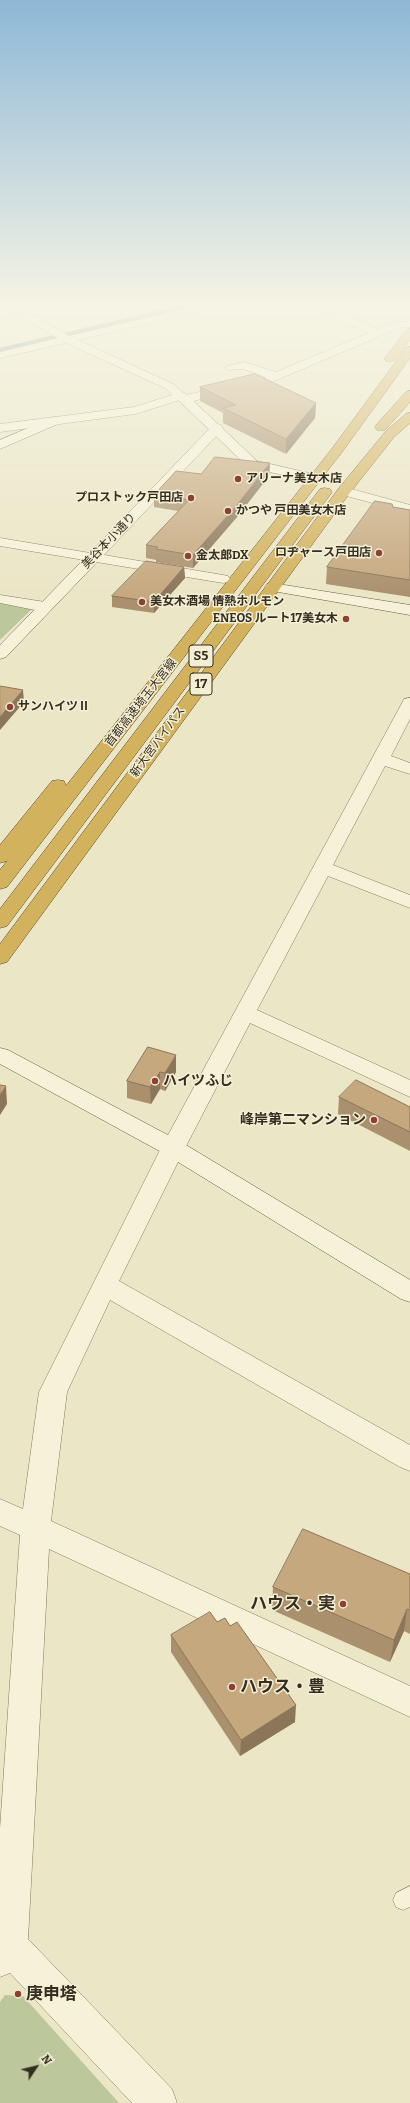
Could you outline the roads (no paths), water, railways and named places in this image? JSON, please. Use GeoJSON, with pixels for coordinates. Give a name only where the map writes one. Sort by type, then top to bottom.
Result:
{"type":"FeatureCollection","features":[{"type":"Feature","properties":{"kind":"highway"},"geometry":{"type":"LineString","coordinates":[[84,752],[304,476],[359,401]]}},
{"type":"Feature","properties":{"kind":"highway","name":"首都高速埼玉大宮線"},"geometry":{"type":"LineString","coordinates":[[0,883],[333,455],[372,401]]}},
{"type":"Feature","properties":{"kind":"highway","name":"首都高速埼玉大宮線"},"geometry":{"type":"LineString","coordinates":[[0,922],[306,516],[356,453],[404,401]]}},
{"type":"Feature","properties":{"kind":"highway","name":"新大宮バイパス"},"geometry":{"type":"LineString","coordinates":[[0,958],[344,491],[390,434],[410,417]]}},
{"type":"Feature","properties":{"kind":"highway"},"geometry":{"type":"LineString","coordinates":[[0,857],[69,771]]}},
{"type":"Feature","properties":{"kind":"street"},"geometry":{"type":"LineString","coordinates":[[0,428],[135,410],[170,401]]}},
{"type":"Feature","properties":{"kind":"street"},"geometry":{"type":"LineString","coordinates":[[187,401],[217,428],[253,464],[304,476]]}},
{"type":"Feature","properties":{"kind":"street"},"geometry":{"type":"LineString","coordinates":[[0,445],[54,421]]}},
{"type":"Feature","properties":{"kind":"street","name":"美谷本小通り"},"geometry":{"type":"LineString","coordinates":[[0,654],[217,428]]}},
{"type":"Feature","properties":{"kind":"street"},"geometry":{"type":"LineString","coordinates":[[344,491],[410,509]]}},
{"type":"Feature","properties":{"kind":"street"},"geometry":{"type":"LineString","coordinates":[[0,542],[223,579]]}},
{"type":"Feature","properties":{"kind":"street"},"geometry":{"type":"LineString","coordinates":[[272,587],[410,610]]}},
{"type":"Feature","properties":{"kind":"street"},"geometry":{"type":"LineString","coordinates":[[0,599],[45,607]]}},
{"type":"Feature","properties":{"kind":"street"},"geometry":{"type":"LineString","coordinates":[[158,2103],[5,1952],[35,1528],[53,1392],[104,1285],[173,1148],[244,1012],[410,703]]}},
{"type":"Feature","properties":{"kind":"street"},"geometry":{"type":"LineString","coordinates":[[380,758],[410,769]]}},
{"type":"Feature","properties":{"kind":"street"},"geometry":{"type":"LineString","coordinates":[[322,867],[410,902]]}},
{"type":"Feature","properties":{"kind":"street"},"geometry":{"type":"LineString","coordinates":[[244,1012],[410,1089]]}},
{"type":"Feature","properties":{"kind":"street"},"geometry":{"type":"LineString","coordinates":[[0,1055],[173,1148],[410,1292]]}},
{"type":"Feature","properties":{"kind":"street"},"geometry":{"type":"LineString","coordinates":[[104,1285],[410,1459]]}},
{"type":"Feature","properties":{"kind":"street"},"geometry":{"type":"LineString","coordinates":[[0,1512],[410,1702]]}},
{"type":"Feature","properties":{"kind":"place","name":"アリーナ美女木店"},"geometry":{"type":"Point","coordinates":[238,479]}},
{"type":"Feature","properties":{"kind":"place","name":"プロストック戸田店"},"geometry":{"type":"Point","coordinates":[191,498]}},
{"type":"Feature","properties":{"kind":"place","name":"かつや 戸田美女木店"},"geometry":{"type":"Point","coordinates":[228,511]}},
{"type":"Feature","properties":{"kind":"place","name":"ロヂャース戸田店"},"geometry":{"type":"Point","coordinates":[379,553]}},
{"type":"Feature","properties":{"kind":"place","name":"金太郎DX"},"geometry":{"type":"Point","coordinates":[188,556]}},
{"type":"Feature","properties":{"kind":"place","name":"美女木酒場 情熱ホルモン"},"geometry":{"type":"Point","coordinates":[142,602]}},
{"type":"Feature","properties":{"kind":"place","name":"ENEOS ルート17美女木"},"geometry":{"type":"Point","coordinates":[346,619]}},
{"type":"Feature","properties":{"kind":"place","name":"サンハイツⅡ"},"geometry":{"type":"Point","coordinates":[10,707]}},
{"type":"Feature","properties":{"kind":"place","name":"ハイツふじ"},"geometry":{"type":"Point","coordinates":[155,1081]}},
{"type":"Feature","properties":{"kind":"place","name":"峰岸第二マンション"},"geometry":{"type":"Point","coordinates":[374,1120]}},
{"type":"Feature","properties":{"kind":"place","name":"ハウス・実"},"geometry":{"type":"Point","coordinates":[343,1604]}},
{"type":"Feature","properties":{"kind":"place","name":"ハウス・豊"},"geometry":{"type":"Point","coordinates":[232,1687]}},
{"type":"Feature","properties":{"kind":"place","name":"庚申塔"},"geometry":{"type":"Point","coordinates":[18,1994]}}]}
